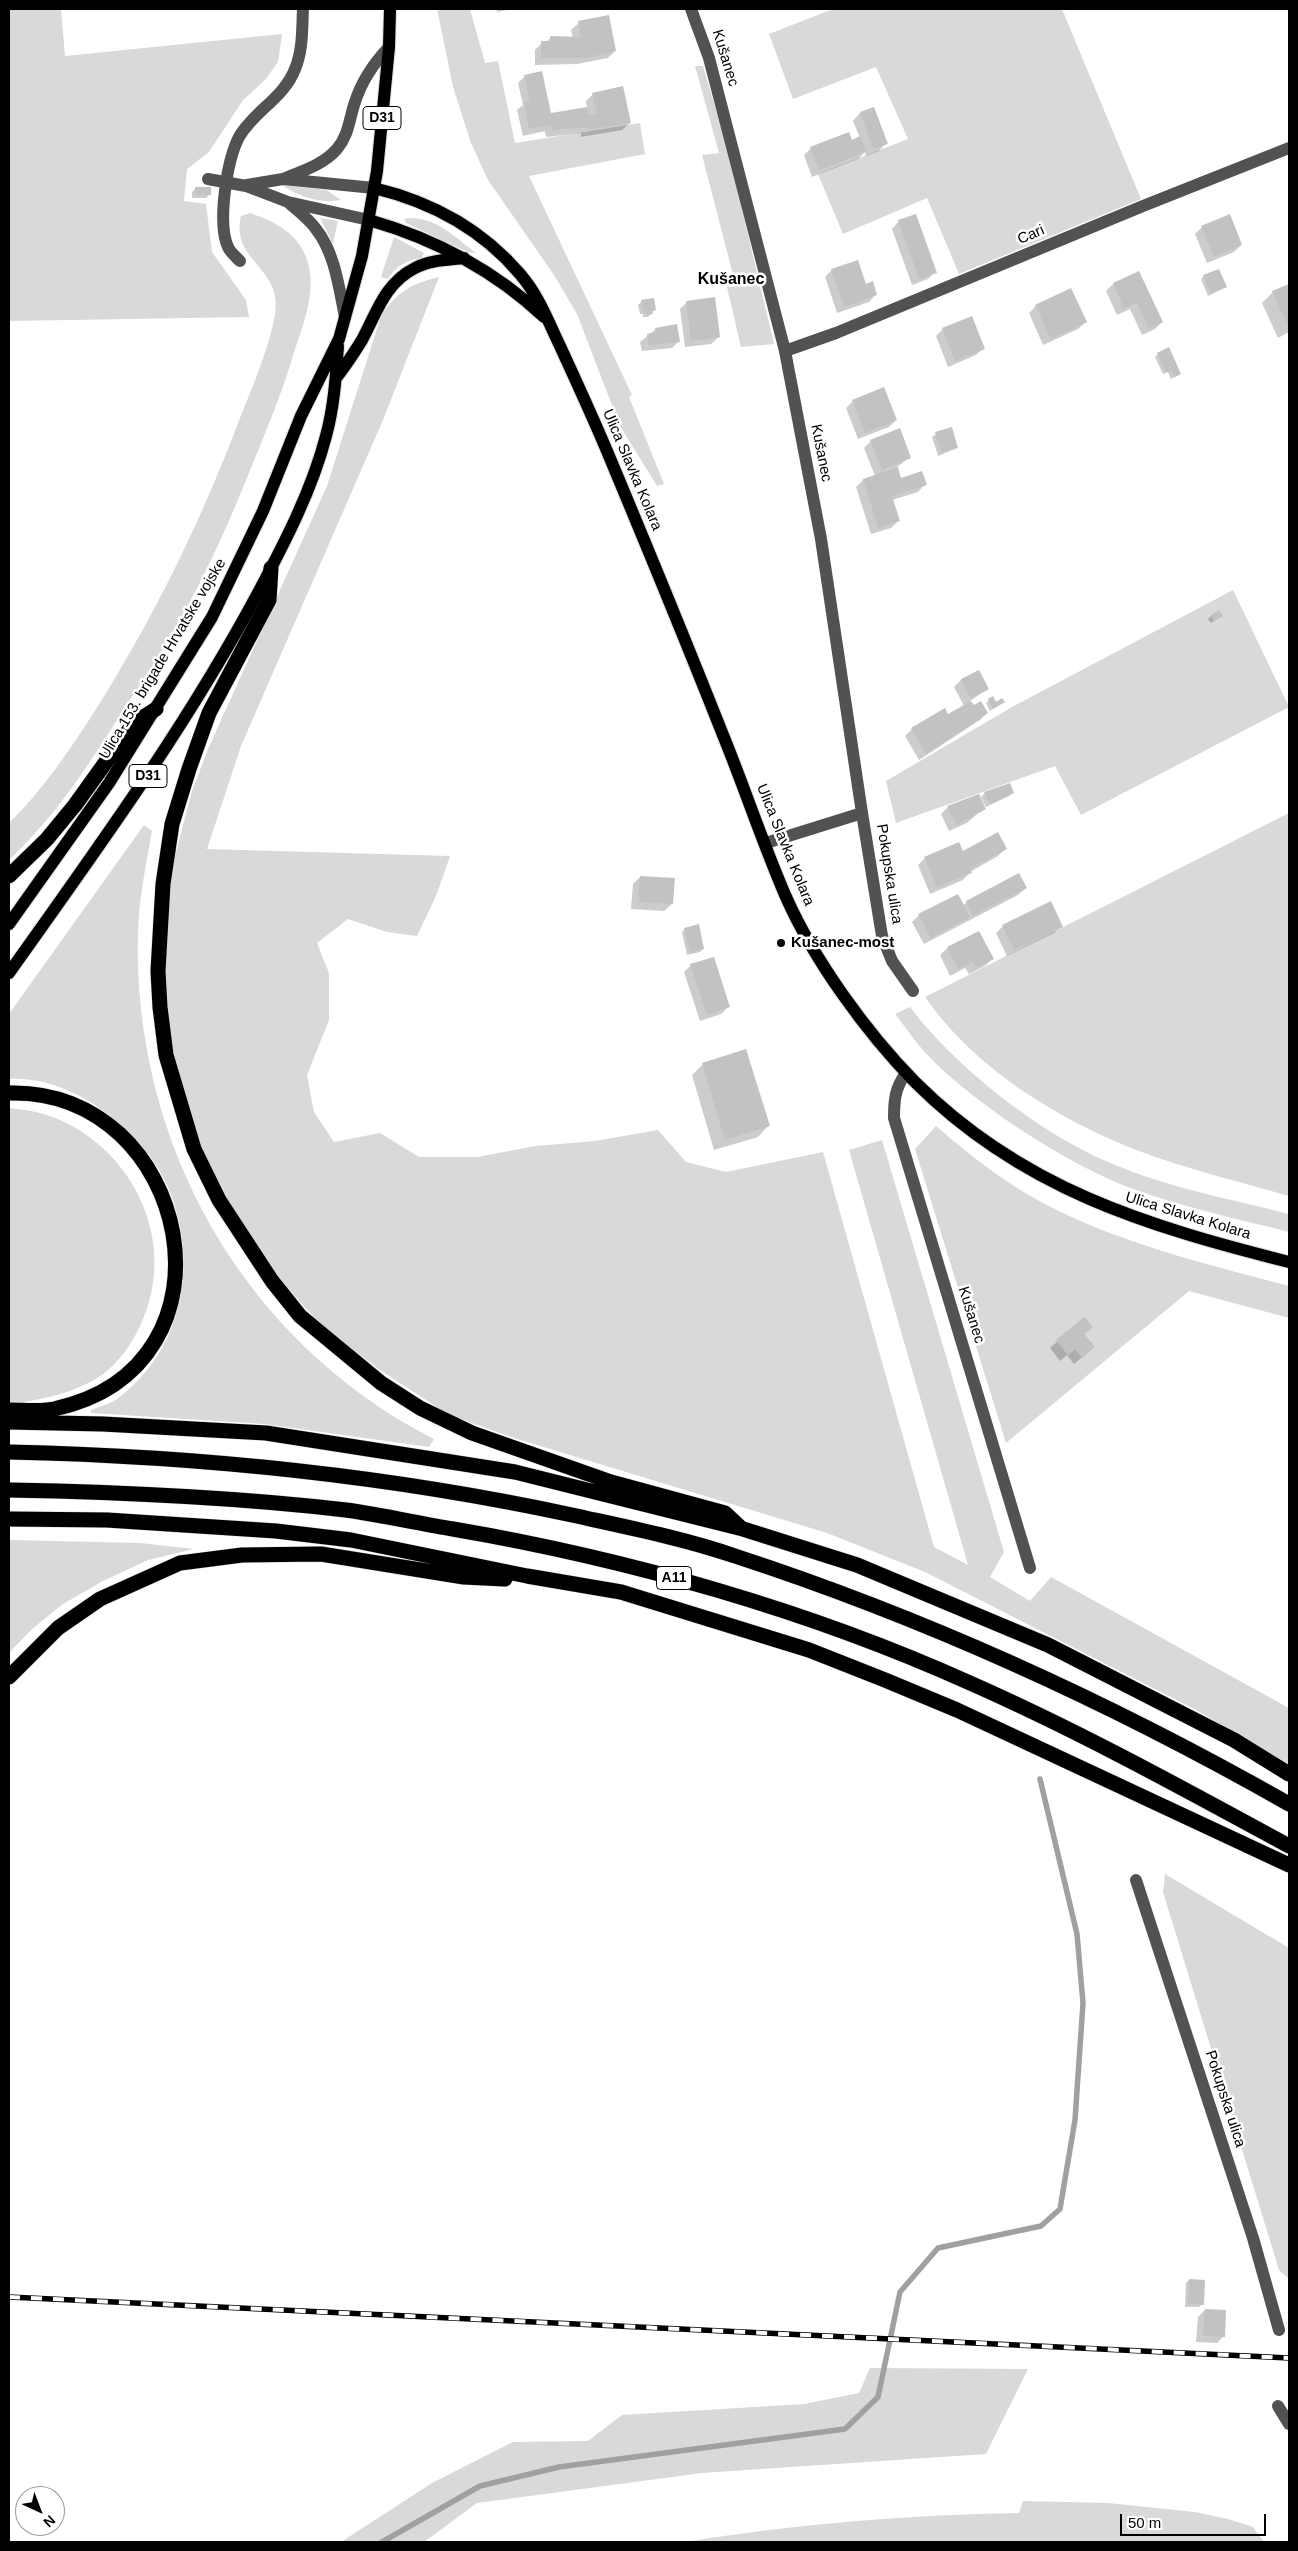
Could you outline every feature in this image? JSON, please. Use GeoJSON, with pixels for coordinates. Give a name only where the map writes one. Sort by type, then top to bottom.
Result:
{"type":"FeatureCollection","features":[{"type":"Feature","properties":{"kind":"highway"},"geometry":{"type":"LineString","coordinates":[[271,568],[269,600],[209,713],[189,769],[172,824],[163,884],[158,971],[166,1056],[177,1097],[198,1158],[218,1200],[240,1235],[300,1316],[381,1383],[420,1408],[472,1433],[611,1482],[725,1513],[743,1529]]}},
{"type":"Feature","properties":{"kind":"highway"},"geometry":{"type":"LineString","coordinates":[[9,876],[47,839],[76,805],[134,723],[156,709]]}},
{"type":"Feature","properties":{"kind":"highway"},"geometry":{"type":"LineString","coordinates":[[9,1093],[32,1092],[74,1103],[108,1123],[139,1155],[159,1187],[171,1223],[176,1258],[174,1300],[155,1343],[133,1372],[100,1394],[53,1410],[9,1410]]}},
{"type":"Feature","properties":{"kind":"highway"},"geometry":{"type":"LineString","coordinates":[[9,1422],[102,1424],[266,1433],[515,1472],[743,1529],[856,1565],[1048,1645],[1234,1740],[1289,1774]]}},
{"type":"Feature","properties":{"kind":"highway","name":"A11"},"geometry":{"type":"LineString","coordinates":[[9,1452],[108,1454],[275,1467],[380,1480],[515,1503],[648,1532],[733,1555],[848,1596],[961,1640],[1053,1682],[1214,1762],[1289,1804]]}},
{"type":"Feature","properties":{"kind":"highway","name":"A11"},"geometry":{"type":"LineString","coordinates":[[9,1490],[108,1492],[264,1502],[350,1511],[503,1538],[649,1571],[817,1623],[968,1681],[1047,1719],[1289,1846]]}},
{"type":"Feature","properties":{"kind":"highway"},"geometry":{"type":"LineString","coordinates":[[9,1518],[107,1520],[276,1531],[350,1540],[527,1576],[621,1592],[809,1650],[957,1710],[1289,1865]]}},
{"type":"Feature","properties":{"kind":"highway"},"geometry":{"type":"LineString","coordinates":[[9,1677],[58,1628],[100,1599],[180,1564],[242,1555],[321,1554],[464,1577],[502,1579],[527,1576]]}},
{"type":"Feature","properties":{"kind":"main road","name":"Ulica 153. brigade Hrvatske vojske"},"geometry":{"type":"LineString","coordinates":[[9,973],[156,762],[228,650],[271,568],[316,467],[326,436],[336,378],[339,339],[369,220],[389,47],[390,9]]}},
{"type":"Feature","properties":{"kind":"main road","name":"Ulica Slavka Kolara"},"geometry":{"type":"LineString","coordinates":[[374,188],[421,202],[454,217],[478,234],[507,259],[538,297],[598,430],[674,612],[787,899],[834,982],[859,1017],[906,1073],[976,1134],[1029,1170],[1082,1197],[1140,1221],[1289,1262]]}},
{"type":"Feature","properties":{"kind":"main road","name":"Ulica Slavka Kolara"},"geometry":{"type":"LineString","coordinates":[[369,220],[395,228],[464,258],[522,296],[548,320]]}},
{"type":"Feature","properties":{"kind":"main road"},"geometry":{"type":"LineString","coordinates":[[336,378],[363,338],[387,290],[401,276],[417,267],[441,260],[464,258]]}},
{"type":"Feature","properties":{"kind":"main road","name":"Ulica 153. brigade Hrvatske vojske"},"geometry":{"type":"LineString","coordinates":[[9,924],[109,783],[212,616],[263,511],[301,416],[339,339]]}},
{"type":"Feature","properties":{"kind":"street"},"geometry":{"type":"LineString","coordinates":[[240,261],[228,248],[224,227],[226,182],[240,137],[280,94],[295,70],[301,47],[303,9]]}},
{"type":"Feature","properties":{"kind":"street","name":"Kušanec"},"geometry":{"type":"LineString","coordinates":[[691,9],[709,58],[785,351],[821,539],[862,813]]}},
{"type":"Feature","properties":{"kind":"street"},"geometry":{"type":"LineString","coordinates":[[246,186],[283,179],[314,167],[337,150],[348,130],[362,82],[374,63],[389,47]]}},
{"type":"Feature","properties":{"kind":"street","name":"Cari"},"geometry":{"type":"LineString","coordinates":[[785,351],[836,333],[1289,148]]}},
{"type":"Feature","properties":{"kind":"street"},"geometry":{"type":"LineString","coordinates":[[208,179],[246,186],[288,202],[369,220]]}},
{"type":"Feature","properties":{"kind":"street"},"geometry":{"type":"LineString","coordinates":[[283,179],[374,188]]}},
{"type":"Feature","properties":{"kind":"street"},"geometry":{"type":"LineString","coordinates":[[288,202],[310,221],[324,242],[338,282],[345,317]]}},
{"type":"Feature","properties":{"kind":"street"},"geometry":{"type":"LineString","coordinates":[[766,843],[862,813]]}},
{"type":"Feature","properties":{"kind":"street","name":"Pokupska ulica"},"geometry":{"type":"LineString","coordinates":[[862,813],[882,936],[892,961],[913,991]]}},
{"type":"Feature","properties":{"kind":"street","name":"Kušanec"},"geometry":{"type":"LineString","coordinates":[[906,1073],[898,1084],[894,1099],[894,1118],[1030,1568]]}},
{"type":"Feature","properties":{"kind":"street","name":"Pokupska ulica"},"geometry":{"type":"LineString","coordinates":[[1136,1880],[1253,2238],[1279,2330]]}},
{"type":"Feature","properties":{"kind":"street"},"geometry":{"type":"LineString","coordinates":[[1278,2406],[1289,2424]]}},
{"type":"Feature","properties":{"kind":"shaded area"},"geometry":{"type":"Polygon","coordinates":[[[9,9],[61,9],[65,56],[282,34],[278,62],[265,80],[243,100],[209,152],[187,169],[184,201],[206,204],[212,252],[246,300],[249,317],[9,321],[9,9]]]}},
{"type":"Feature","properties":{"kind":"shaded area"},"geometry":{"type":"Polygon","coordinates":[[[437,9],[470,9],[485,63],[498,61],[515,143],[640,123],[645,154],[529,176],[632,395],[629,397],[664,484],[657,486],[620,426],[577,314],[554,275],[488,180],[471,143],[453,87],[437,9]]]}},
{"type":"Feature","properties":{"kind":"shaded area"},"geometry":{"type":"Polygon","coordinates":[[[833,9],[1062,9],[1141,199],[959,274],[927,198],[843,234],[818,174],[908,139],[876,67],[793,99],[769,34],[833,9]]]}},
{"type":"Feature","properties":{"kind":"shaded area"},"geometry":{"type":"Polygon","coordinates":[[[695,66],[703,66],[728,151],[774,344],[741,347],[727,287],[736,286],[702,155],[719,153],[695,66]]]}},
{"type":"Feature","properties":{"kind":"shaded area"},"geometry":{"type":"Polygon","coordinates":[[[282,185],[326,190],[341,200],[326,201],[310,198],[295,193],[282,185]]]}},
{"type":"Feature","properties":{"kind":"shaded area"},"geometry":{"type":"Polygon","coordinates":[[[250,213],[278,225],[293,237],[304,253],[310,275],[311,287],[307,312],[279,399],[218,545],[171,636],[71,788],[42,825],[9,860],[9,823],[34,796],[67,753],[98,706],[139,637],[176,566],[210,493],[260,367],[275,314],[275,298],[272,285],[243,244],[240,231],[241,216],[250,213]]]}},
{"type":"Feature","properties":{"kind":"shaded area"},"geometry":{"type":"Polygon","coordinates":[[[320,218],[338,221],[333,244],[320,218]]]}},
{"type":"Feature","properties":{"kind":"shaded area"},"geometry":{"type":"Polygon","coordinates":[[[404,219],[428,221],[445,229],[476,253],[468,252],[406,223],[404,219]]]}},
{"type":"Feature","properties":{"kind":"shaded area"},"geometry":{"type":"Polygon","coordinates":[[[394,237],[424,253],[422,258],[411,260],[398,267],[388,279],[381,277],[394,237]]]}},
{"type":"Feature","properties":{"kind":"shaded area"},"geometry":{"type":"Polygon","coordinates":[[[439,277],[383,420],[241,746],[207,849],[450,856],[436,896],[417,936],[387,932],[348,919],[317,943],[329,973],[329,1020],[307,1075],[314,1112],[334,1142],[380,1133],[419,1157],[477,1157],[536,1146],[595,1141],[658,1130],[686,1162],[726,1172],[823,1152],[934,1547],[968,1565],[849,1150],[882,1140],[1004,1552],[990,1577],[1030,1601],[1051,1577],[1289,1708],[1289,1765],[1198,1711],[925,1572],[827,1533],[514,1438],[449,1415],[380,1370],[323,1327],[272,1271],[221,1191],[201,1148],[182,1096],[172,1049],[166,1006],[164,961],[169,879],[192,791],[208,749],[327,486],[381,316],[405,290],[439,277]]]}},
{"type":"Feature","properties":{"kind":"shaded area"},"geometry":{"type":"Polygon","coordinates":[[[1233,590],[1289,707],[1081,815],[1055,766],[896,823],[886,781],[1012,707],[1233,590]]]}},
{"type":"Feature","properties":{"kind":"shaded area"},"geometry":{"type":"Polygon","coordinates":[[[1289,813],[1289,1196],[1155,1157],[1112,1140],[1059,1114],[1009,1081],[985,1062],[963,1042],[925,997],[1289,813]]]}},
{"type":"Feature","properties":{"kind":"shaded area"},"geometry":{"type":"Polygon","coordinates":[[[144,825],[152,831],[143,882],[138,932],[141,1011],[155,1087],[179,1160],[212,1229],[255,1292],[307,1349],[366,1398],[434,1439],[429,1447],[264,1424],[91,1413],[91,1410],[112,1402],[131,1387],[156,1358],[167,1338],[181,1295],[183,1249],[180,1226],[174,1203],[160,1172],[139,1143],[114,1118],[85,1099],[58,1086],[29,1079],[9,1079],[9,1014],[144,825]]]}},
{"type":"Feature","properties":{"kind":"shaded area"},"geometry":{"type":"Polygon","coordinates":[[[910,1007],[929,1030],[976,1076],[1002,1098],[1058,1136],[1113,1164],[1156,1180],[1289,1214],[1289,1232],[1208,1212],[1148,1194],[1103,1177],[1076,1163],[991,1109],[942,1069],[919,1046],[895,1014],[910,1007]]]}},
{"type":"Feature","properties":{"kind":"shaded area"},"geometry":{"type":"Polygon","coordinates":[[[9,1108],[47,1115],[81,1131],[109,1154],[132,1183],[147,1216],[154,1252],[152,1289],[140,1326],[129,1346],[115,1364],[103,1374],[72,1390],[14,1404],[9,1404],[9,1108]]]}},
{"type":"Feature","properties":{"kind":"shaded area"},"geometry":{"type":"Polygon","coordinates":[[[936,1126],[966,1151],[1013,1185],[1065,1214],[1147,1246],[1289,1286],[1289,1318],[1189,1291],[1006,1443],[915,1149],[936,1126]]]}},
{"type":"Feature","properties":{"kind":"shaded area"},"geometry":{"type":"Polygon","coordinates":[[[9,1540],[140,1543],[194,1549],[148,1560],[103,1581],[63,1604],[32,1629],[9,1653],[9,1540]]]}},
{"type":"Feature","properties":{"kind":"shaded area"},"geometry":{"type":"Polygon","coordinates":[[[1165,1874],[1289,1948],[1289,2279],[1279,2270],[1163,1892],[1165,1874]]]}},
{"type":"Feature","properties":{"kind":"shaded area"},"geometry":{"type":"Polygon","coordinates":[[[870,2368],[1028,2369],[986,2454],[702,2473],[477,2503],[424,2542],[341,2542],[432,2483],[513,2442],[588,2441],[622,2415],[804,2404],[859,2393],[870,2368]]]}},
{"type":"Feature","properties":{"kind":"shaded area"},"geometry":{"type":"Polygon","coordinates":[[[1023,2501],[1108,2503],[1195,2512],[1253,2527],[1264,2542],[684,2542],[809,2525],[935,2516],[1019,2513],[1023,2501]]]}},
{"type":"Feature","properties":{"kind":"building"},"geometry":{"type":"Polygon","coordinates":[[[609,15],[616,51],[585,58],[541,58],[541,41],[551,41],[550,36],[581,37],[578,21],[609,15]]]}},
{"type":"Feature","properties":{"kind":"building"},"geometry":{"type":"Polygon","coordinates":[[[542,71],[551,113],[587,107],[588,115],[597,114],[592,93],[623,86],[631,123],[588,130],[588,127],[553,130],[551,125],[529,129],[524,102],[530,101],[524,75],[542,71]]]}},
{"type":"Feature","properties":{"kind":"building"},"geometry":{"type":"Polygon","coordinates":[[[874,107],[888,144],[873,149],[860,112],[874,107]]]}},
{"type":"Feature","properties":{"kind":"building"},"geometry":{"type":"Polygon","coordinates":[[[849,132],[852,140],[860,136],[866,152],[819,170],[810,147],[849,132]]]}},
{"type":"Feature","properties":{"kind":"building"},"geometry":{"type":"Polygon","coordinates":[[[195,187],[211,187],[211,195],[195,195],[195,187]]]}},
{"type":"Feature","properties":{"kind":"building"},"geometry":{"type":"Polygon","coordinates":[[[916,214],[937,273],[919,279],[898,220],[916,214]]]}},
{"type":"Feature","properties":{"kind":"building"},"geometry":{"type":"Polygon","coordinates":[[[1230,214],[1242,245],[1214,257],[1201,226],[1230,214]]]}},
{"type":"Feature","properties":{"kind":"building"},"geometry":{"type":"Polygon","coordinates":[[[858,260],[866,284],[873,281],[877,295],[844,307],[831,269],[858,260]]]}},
{"type":"Feature","properties":{"kind":"building"},"geometry":{"type":"Polygon","coordinates":[[[1219,269],[1227,287],[1211,294],[1203,275],[1219,269]]]}},
{"type":"Feature","properties":{"kind":"building"},"geometry":{"type":"Polygon","coordinates":[[[1139,271],[1163,322],[1149,329],[1137,303],[1124,309],[1113,283],[1139,271]]]}},
{"type":"Feature","properties":{"kind":"building"},"geometry":{"type":"Polygon","coordinates":[[[1289,284],[1289,328],[1272,291],[1289,284]]]}},
{"type":"Feature","properties":{"kind":"building"},"geometry":{"type":"Polygon","coordinates":[[[1071,288],[1087,322],[1051,339],[1035,305],[1071,288]]]}},
{"type":"Feature","properties":{"kind":"building"},"geometry":{"type":"Polygon","coordinates":[[[715,297],[720,337],[691,341],[686,301],[715,297]]]}},
{"type":"Feature","properties":{"kind":"building"},"geometry":{"type":"Polygon","coordinates":[[[654,298],[656,310],[652,311],[653,314],[646,315],[646,311],[643,312],[641,300],[654,298]]]}},
{"type":"Feature","properties":{"kind":"building"},"geometry":{"type":"Polygon","coordinates":[[[972,316],[985,349],[955,361],[942,328],[972,316]]]}},
{"type":"Feature","properties":{"kind":"building"},"geometry":{"type":"Polygon","coordinates":[[[677,324],[680,342],[649,345],[647,334],[656,332],[655,328],[677,324]]]}},
{"type":"Feature","properties":{"kind":"building"},"geometry":{"type":"Polygon","coordinates":[[[1169,347],[1181,374],[1175,377],[1171,370],[1166,372],[1157,353],[1169,347]]]}},
{"type":"Feature","properties":{"kind":"building"},"geometry":{"type":"Polygon","coordinates":[[[884,387],[897,420],[865,433],[852,400],[884,387]]]}},
{"type":"Feature","properties":{"kind":"building"},"geometry":{"type":"Polygon","coordinates":[[[952,427],[958,448],[941,453],[935,432],[952,427]]]}},
{"type":"Feature","properties":{"kind":"building"},"geometry":{"type":"Polygon","coordinates":[[[900,428],[911,458],[882,470],[870,440],[900,428]]]}},
{"type":"Feature","properties":{"kind":"building"},"geometry":{"type":"Polygon","coordinates":[[[898,467],[901,478],[922,471],[927,485],[892,496],[900,521],[878,528],[863,479],[898,467]]]}},
{"type":"Feature","properties":{"kind":"building"},"geometry":{"type":"Polygon","coordinates":[[[1219,610],[1223,616],[1214,621],[1211,615],[1219,610]]]}},
{"type":"Feature","properties":{"kind":"building"},"geometry":{"type":"Polygon","coordinates":[[[979,670],[989,689],[971,699],[961,679],[979,670]]]}},
{"type":"Feature","properties":{"kind":"building"},"geometry":{"type":"Polygon","coordinates":[[[993,696],[996,702],[1002,698],[1005,702],[993,709],[988,699],[993,696]]]}},
{"type":"Feature","properties":{"kind":"building"},"geometry":{"type":"Polygon","coordinates":[[[971,701],[974,705],[981,701],[988,713],[926,754],[911,728],[945,708],[948,714],[971,701]]]}},
{"type":"Feature","properties":{"kind":"building"},"geometry":{"type":"Polygon","coordinates":[[[1010,783],[1014,793],[990,804],[984,792],[1010,783]]]}},
{"type":"Feature","properties":{"kind":"building"},"geometry":{"type":"Polygon","coordinates":[[[979,794],[986,809],[957,825],[947,806],[979,794]]]}},
{"type":"Feature","properties":{"kind":"building"},"geometry":{"type":"Polygon","coordinates":[[[998,832],[1007,849],[970,869],[972,873],[937,887],[924,857],[959,842],[963,851],[998,832]]]}},
{"type":"Feature","properties":{"kind":"building"},"geometry":{"type":"Polygon","coordinates":[[[1019,873],[1027,888],[972,916],[966,901],[1019,873]]]}},
{"type":"Feature","properties":{"kind":"building"},"geometry":{"type":"Polygon","coordinates":[[[640,876],[675,878],[673,904],[638,902],[640,876]]]}},
{"type":"Feature","properties":{"kind":"building"},"geometry":{"type":"Polygon","coordinates":[[[958,894],[970,917],[931,938],[918,914],[958,894]]]}},
{"type":"Feature","properties":{"kind":"building"},"geometry":{"type":"Polygon","coordinates":[[[1051,901],[1063,927],[1014,950],[1002,925],[1051,901]]]}},
{"type":"Feature","properties":{"kind":"building"},"geometry":{"type":"Polygon","coordinates":[[[699,924],[704,949],[690,953],[684,928],[699,924]]]}},
{"type":"Feature","properties":{"kind":"building"},"geometry":{"type":"Polygon","coordinates":[[[979,931],[994,959],[976,968],[973,962],[958,969],[947,947],[979,931]]]}},
{"type":"Feature","properties":{"kind":"building"},"geometry":{"type":"Polygon","coordinates":[[[714,957],[730,1007],[707,1015],[690,964],[714,957]]]}},
{"type":"Feature","properties":{"kind":"building"},"geometry":{"type":"Polygon","coordinates":[[[746,1049],[770,1126],[725,1140],[702,1063],[746,1049]]]}},
{"type":"Feature","properties":{"kind":"building"},"geometry":{"type":"Polygon","coordinates":[[[1084,1317],[1093,1327],[1084,1334],[1095,1347],[1082,1358],[1075,1349],[1068,1355],[1056,1340],[1084,1317]]]}},
{"type":"Feature","properties":{"kind":"building"},"geometry":{"type":"Polygon","coordinates":[[[1189,2279],[1205,2280],[1204,2305],[1188,2304],[1189,2279]]]}},
{"type":"Feature","properties":{"kind":"building"},"geometry":{"type":"Polygon","coordinates":[[[1205,2309],[1226,2310],[1225,2337],[1203,2336],[1205,2309]]]}},
{"type":"Feature","properties":{"kind":"waterway"},"geometry":{"type":"LineString","coordinates":[[382,2542],[480,2486],[559,2467],[845,2429],[878,2397],[900,2292],[938,2248],[1041,2226],[1060,2209],[1075,2120],[1083,2003],[1077,1934],[1040,1779]]}},
{"type":"Feature","properties":{"kind":"railway"},"geometry":{"type":"LineString","coordinates":[[9,2297],[1289,2358]]}},
{"type":"Feature","properties":{"kind":"place","name":"Kušanec-most"},"geometry":{"type":"Point","coordinates":[781,943]}},
{"type":"Feature","properties":{"kind":"district","name":"Kušanec"},"geometry":{"type":"Point","coordinates":[731,280]}}]}
